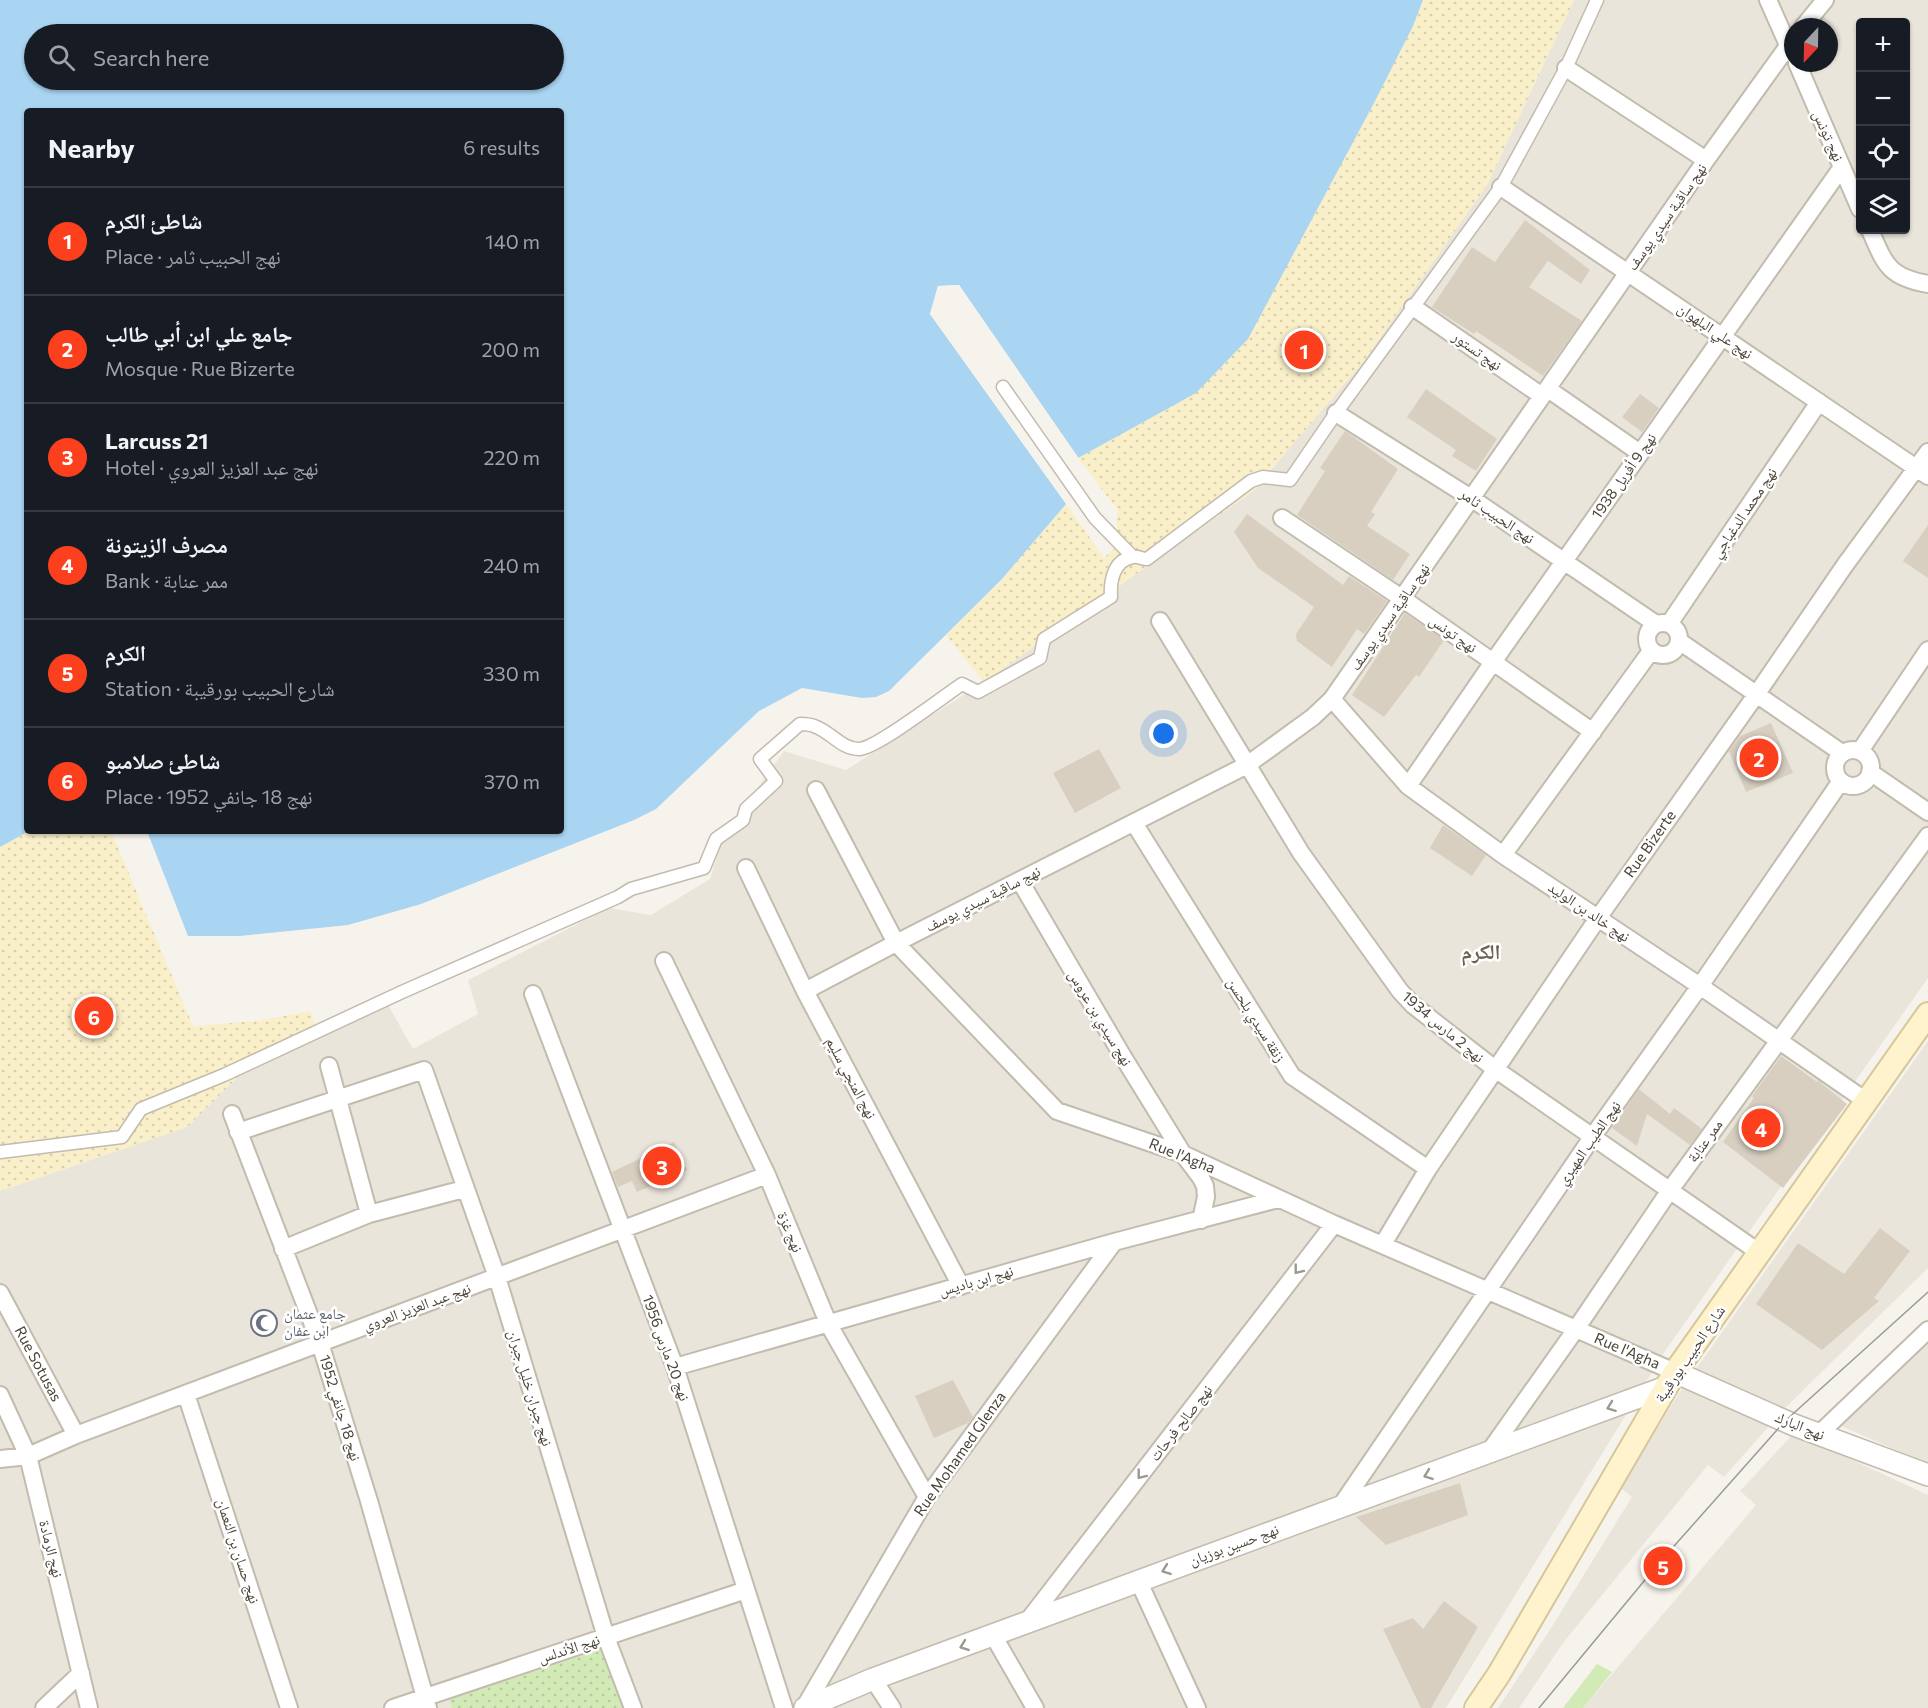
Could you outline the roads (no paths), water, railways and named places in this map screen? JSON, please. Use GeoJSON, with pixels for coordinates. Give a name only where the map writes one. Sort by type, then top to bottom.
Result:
{"type":"FeatureCollection","features":[{"type":"Feature","properties":{"kind":"main road","name":"شارع الحبيب بورقيبة"},"geometry":{"type":"LineString","coordinates":[[1476,1708],[1499,1674],[1671,1379],[1928,1014]]}},
{"type":"Feature","properties":{"kind":"street"},"geometry":{"type":"LineString","coordinates":[[0,1152],[122,1137],[141,1109],[224,1075],[391,997],[618,897],[631,889],[704,868],[716,839],[742,820],[746,809],[776,781],[760,759],[800,724],[812,725],[826,732],[842,745],[860,749],[881,740],[962,684],[978,692],[1040,658],[1044,639],[1111,597],[1109,586],[1113,572],[1124,561],[1133,557],[1147,559],[1255,478],[1290,480],[1336,413],[1501,187],[1566,68],[1597,0]]}},
{"type":"Feature","properties":{"kind":"street"},"geometry":{"type":"LineString","coordinates":[[1768,0],[1784,31]]}},
{"type":"Feature","properties":{"kind":"street"},"geometry":{"type":"LineString","coordinates":[[1810,18],[1825,0]]}},
{"type":"Feature","properties":{"kind":"street","name":"نهج ساقية سيدي يوسف"},"geometry":{"type":"LineString","coordinates":[[805,991],[1247,765],[1312,717],[1332,699],[1706,160],[1784,57]]}},
{"type":"Feature","properties":{"kind":"street"},"geometry":{"type":"LineString","coordinates":[[1566,68],[1706,160]]}},
{"type":"Feature","properties":{"kind":"street","name":"نهج تونس"},"geometry":{"type":"LineString","coordinates":[[1801,72],[1856,200]]}},
{"type":"Feature","properties":{"kind":"street","name":"نهج 9 أفريل 1938"},"geometry":{"type":"LineString","coordinates":[[1408,786],[1842,167]]}},
{"type":"Feature","properties":{"kind":"street","name":"نهج علي البلهوان"},"geometry":{"type":"LineString","coordinates":[[1501,187],[1922,472]]}},
{"type":"Feature","properties":{"kind":"street"},"geometry":{"type":"LineString","coordinates":[[1872,234],[1884,261],[1893,273],[1928,284]]}},
{"type":"Feature","properties":{"kind":"street","name":"نهج تستور"},"geometry":{"type":"LineString","coordinates":[[1413,307],[1640,453]]}},
{"type":"Feature","properties":{"kind":"street"},"geometry":{"type":"LineString","coordinates":[[1003,387],[1095,518],[1133,557]]}},
{"type":"Feature","properties":{"kind":"street","name":"نهج محمد الدغباجي"},"geometry":{"type":"LineString","coordinates":[[1662,624],[1819,402]]}},
{"type":"Feature","properties":{"kind":"street","name":"نهج الحبيب ثامر"},"geometry":{"type":"LineString","coordinates":[[1336,413],[1471,498],[1662,624]]}},
{"type":"Feature","properties":{"kind":"street","name":"Rue Bizerte"},"geometry":{"type":"LineString","coordinates":[[1383,1244],[1428,1168],[1598,918],[1845,565],[1922,472],[1928,452]]}},
{"type":"Feature","properties":{"kind":"street","name":"نهج تونس"},"geometry":{"type":"LineString","coordinates":[[1282,518],[1593,732]]}},
{"type":"Feature","properties":{"kind":"street","name":"نهج 2 مارس 1934"},"geometry":{"type":"LineString","coordinates":[[1160,621],[1301,853],[1393,983],[1413,1005],[1495,1069],[1760,1253]]}},
{"type":"Feature","properties":{"kind":"street"},"geometry":{"type":"LineString","coordinates":[[1662,624],[1677,631],[1679,641],[1677,647],[1668,655],[1656,655],[1647,644],[1646,636],[1649,629],[1662,624]]}},
{"type":"Feature","properties":{"kind":"street"},"geometry":{"type":"LineString","coordinates":[[1679,641],[1842,753]]}},
{"type":"Feature","properties":{"kind":"street"},"geometry":{"type":"LineString","coordinates":[[1860,752],[1928,650]]}},
{"type":"Feature","properties":{"kind":"street"},"geometry":{"type":"LineString","coordinates":[[1503,855],[1651,651]]}},
{"type":"Feature","properties":{"kind":"street","name":"نهج خالد بن الوليد"},"geometry":{"type":"LineString","coordinates":[[1332,699],[1408,786],[1503,855],[1700,986],[1866,1101]]}},
{"type":"Feature","properties":{"kind":"street"},"geometry":{"type":"LineString","coordinates":[[1870,772],[1858,785],[1841,781],[1836,774],[1837,759],[1842,753],[1851,750],[1860,752],[1867,758],[1870,772],[1928,812]]}},
{"type":"Feature","properties":{"kind":"street","name":"نهج الطيب المهيري"},"geometry":{"type":"LineString","coordinates":[[1340,1507],[1593,1136],[1700,986],[1841,781]]}},
{"type":"Feature","properties":{"kind":"street","name":"Rue l'Agha"},"geometry":{"type":"LineString","coordinates":[[816,790],[896,943],[1057,1111],[1183,1154],[1334,1224],[1576,1329],[1671,1379]]}},
{"type":"Feature","properties":{"kind":"street","name":"زنقة سيدي بلحسن"},"geometry":{"type":"LineString","coordinates":[[1134,823],[1292,1076],[1428,1168]]}},
{"type":"Feature","properties":{"kind":"street","name":"ممر عنابة"},"geometry":{"type":"LineString","coordinates":[[1489,1452],[1670,1190],[1928,836]]}},
{"type":"Feature","properties":{"kind":"street","name":"نهج المنجي سليم"},"geometry":{"type":"LineString","coordinates":[[746,868],[805,991],[961,1286]]}},
{"type":"Feature","properties":{"kind":"street","name":"نهج سيدي بن عروس"},"geometry":{"type":"LineString","coordinates":[[1020,881],[1110,1035],[1205,1186],[1206,1197],[1201,1220]]}},
{"type":"Feature","properties":{"kind":"street","name":"نهج غزة"},"geometry":{"type":"LineString","coordinates":[[664,961],[767,1175],[829,1325],[927,1497]]}},
{"type":"Feature","properties":{"kind":"street","name":"نهج 20 مارس 1956"},"geometry":{"type":"LineString","coordinates":[[533,994],[675,1367],[784,1708]]}},
{"type":"Feature","properties":{"kind":"street"},"geometry":{"type":"LineString","coordinates":[[328,1066],[369,1214]]}},
{"type":"Feature","properties":{"kind":"street","name":"نهج جبران خليل جبران"},"geometry":{"type":"LineString","coordinates":[[336,1098],[424,1070],[497,1277],[606,1637],[633,1708]]}},
{"type":"Feature","properties":{"kind":"street"},"geometry":{"type":"LineString","coordinates":[[238,1132],[336,1098]]}},
{"type":"Feature","properties":{"kind":"street","name":"نهج 18 جانفي 1952"},"geometry":{"type":"LineString","coordinates":[[232,1114],[320,1343],[369,1501],[426,1703]]}},
{"type":"Feature","properties":{"kind":"street","name":"نهج عبد العزيز العروي"},"geometry":{"type":"LineString","coordinates":[[0,1459],[28,1456],[76,1435],[767,1175]]}},
{"type":"Feature","properties":{"kind":"street"},"geometry":{"type":"LineString","coordinates":[[282,1249],[369,1214],[465,1189]]}},
{"type":"Feature","properties":{"kind":"street","name":"نهج ابن باديس"},"geometry":{"type":"LineString","coordinates":[[675,1367],[1114,1242],[1278,1198]]}},
{"type":"Feature","properties":{"kind":"street","name":"نهج صالح فرحات"},"geometry":{"type":"LineString","coordinates":[[1027,1623],[1334,1224]]}},
{"type":"Feature","properties":{"kind":"street","name":"Rue Mohamed Glenza"},"geometry":{"type":"LineString","coordinates":[[805,1708],[927,1497],[1114,1242]]}},
{"type":"Feature","properties":{"kind":"street","name":"Rue Sotusas"},"geometry":{"type":"LineString","coordinates":[[0,1293],[76,1435]]}},
{"type":"Feature","properties":{"kind":"street"},"geometry":{"type":"LineString","coordinates":[[1819,1434],[1928,1330]]}},
{"type":"Feature","properties":{"kind":"street","name":"نهج حسين بوزيان"},"geometry":{"type":"LineString","coordinates":[[805,1708],[873,1679],[1489,1452],[1671,1379]]}},
{"type":"Feature","properties":{"kind":"street","name":"نهج البارك"},"geometry":{"type":"LineString","coordinates":[[1671,1379],[1928,1475]]}},
{"type":"Feature","properties":{"kind":"street","name":"نهج حسان بن النعمان"},"geometry":{"type":"LineString","coordinates":[[186,1394],[289,1708]]}},
{"type":"Feature","properties":{"kind":"street","name":"نهج الرمادة"},"geometry":{"type":"LineString","coordinates":[[0,1395],[28,1456],[90,1708]]}},
{"type":"Feature","properties":{"kind":"street"},"geometry":{"type":"LineString","coordinates":[[1138,1580],[1197,1708]]}},
{"type":"Feature","properties":{"kind":"street","name":"نهج الأندلس"},"geometry":{"type":"LineString","coordinates":[[393,1708],[426,1703],[606,1637],[746,1590]]}},
{"type":"Feature","properties":{"kind":"street"},"geometry":{"type":"LineString","coordinates":[[993,1635],[1035,1708]]}},
{"type":"Feature","properties":{"kind":"street"},"geometry":{"type":"LineString","coordinates":[[44,1708],[81,1673]]}},
{"type":"Feature","properties":{"kind":"street"},"geometry":{"type":"LineString","coordinates":[[873,1679],[892,1708]]}},
{"type":"Feature","properties":{"kind":"water"},"geometry":{"type":"Polygon","coordinates":[[[0,0],[1423,0],[1413,26],[1375,101],[1248,339],[1196,393],[1078,458],[959,285],[938,286],[930,314],[1066,504],[1002,579],[889,691],[876,697],[862,698],[802,688],[759,711],[656,809],[634,820],[421,904],[348,925],[240,936],[188,936],[148,834],[564,834],[564,108],[24,108],[24,834],[0,847],[0,0]]]}},
{"type":"Feature","properties":{"kind":"tram line"},"geometry":{"type":"LineString","coordinates":[[1539,1708],[1659,1563],[1785,1421],[1928,1292]]}},
{"type":"Feature","properties":{"kind":"place","name":"شاطئ الکرم"},"geometry":{"type":"Point","coordinates":[1304,350]}},
{"type":"Feature","properties":{"kind":"place","name":"جامع علي ابن أبي طالب"},"geometry":{"type":"Point","coordinates":[1759,758]}},
{"type":"Feature","properties":{"kind":"place","name":"شاطئ صلامبو"},"geometry":{"type":"Point","coordinates":[94,1016]}},
{"type":"Feature","properties":{"kind":"place","name":"مصرف الزيتونة"},"geometry":{"type":"Point","coordinates":[1761,1128]}},
{"type":"Feature","properties":{"kind":"place","name":"Larcuss 21"},"geometry":{"type":"Point","coordinates":[662,1166]}},
{"type":"Feature","properties":{"kind":"place","name":"جامع عثمان ابن عفان"},"geometry":{"type":"Point","coordinates":[264,1323]}},
{"type":"Feature","properties":{"kind":"place","name":"الكرم"},"geometry":{"type":"Point","coordinates":[1663,1566]}},
{"type":"Feature","properties":{"kind":"district","name":"الكرم"},"geometry":{"type":"Point","coordinates":[1481,952]}}]}
